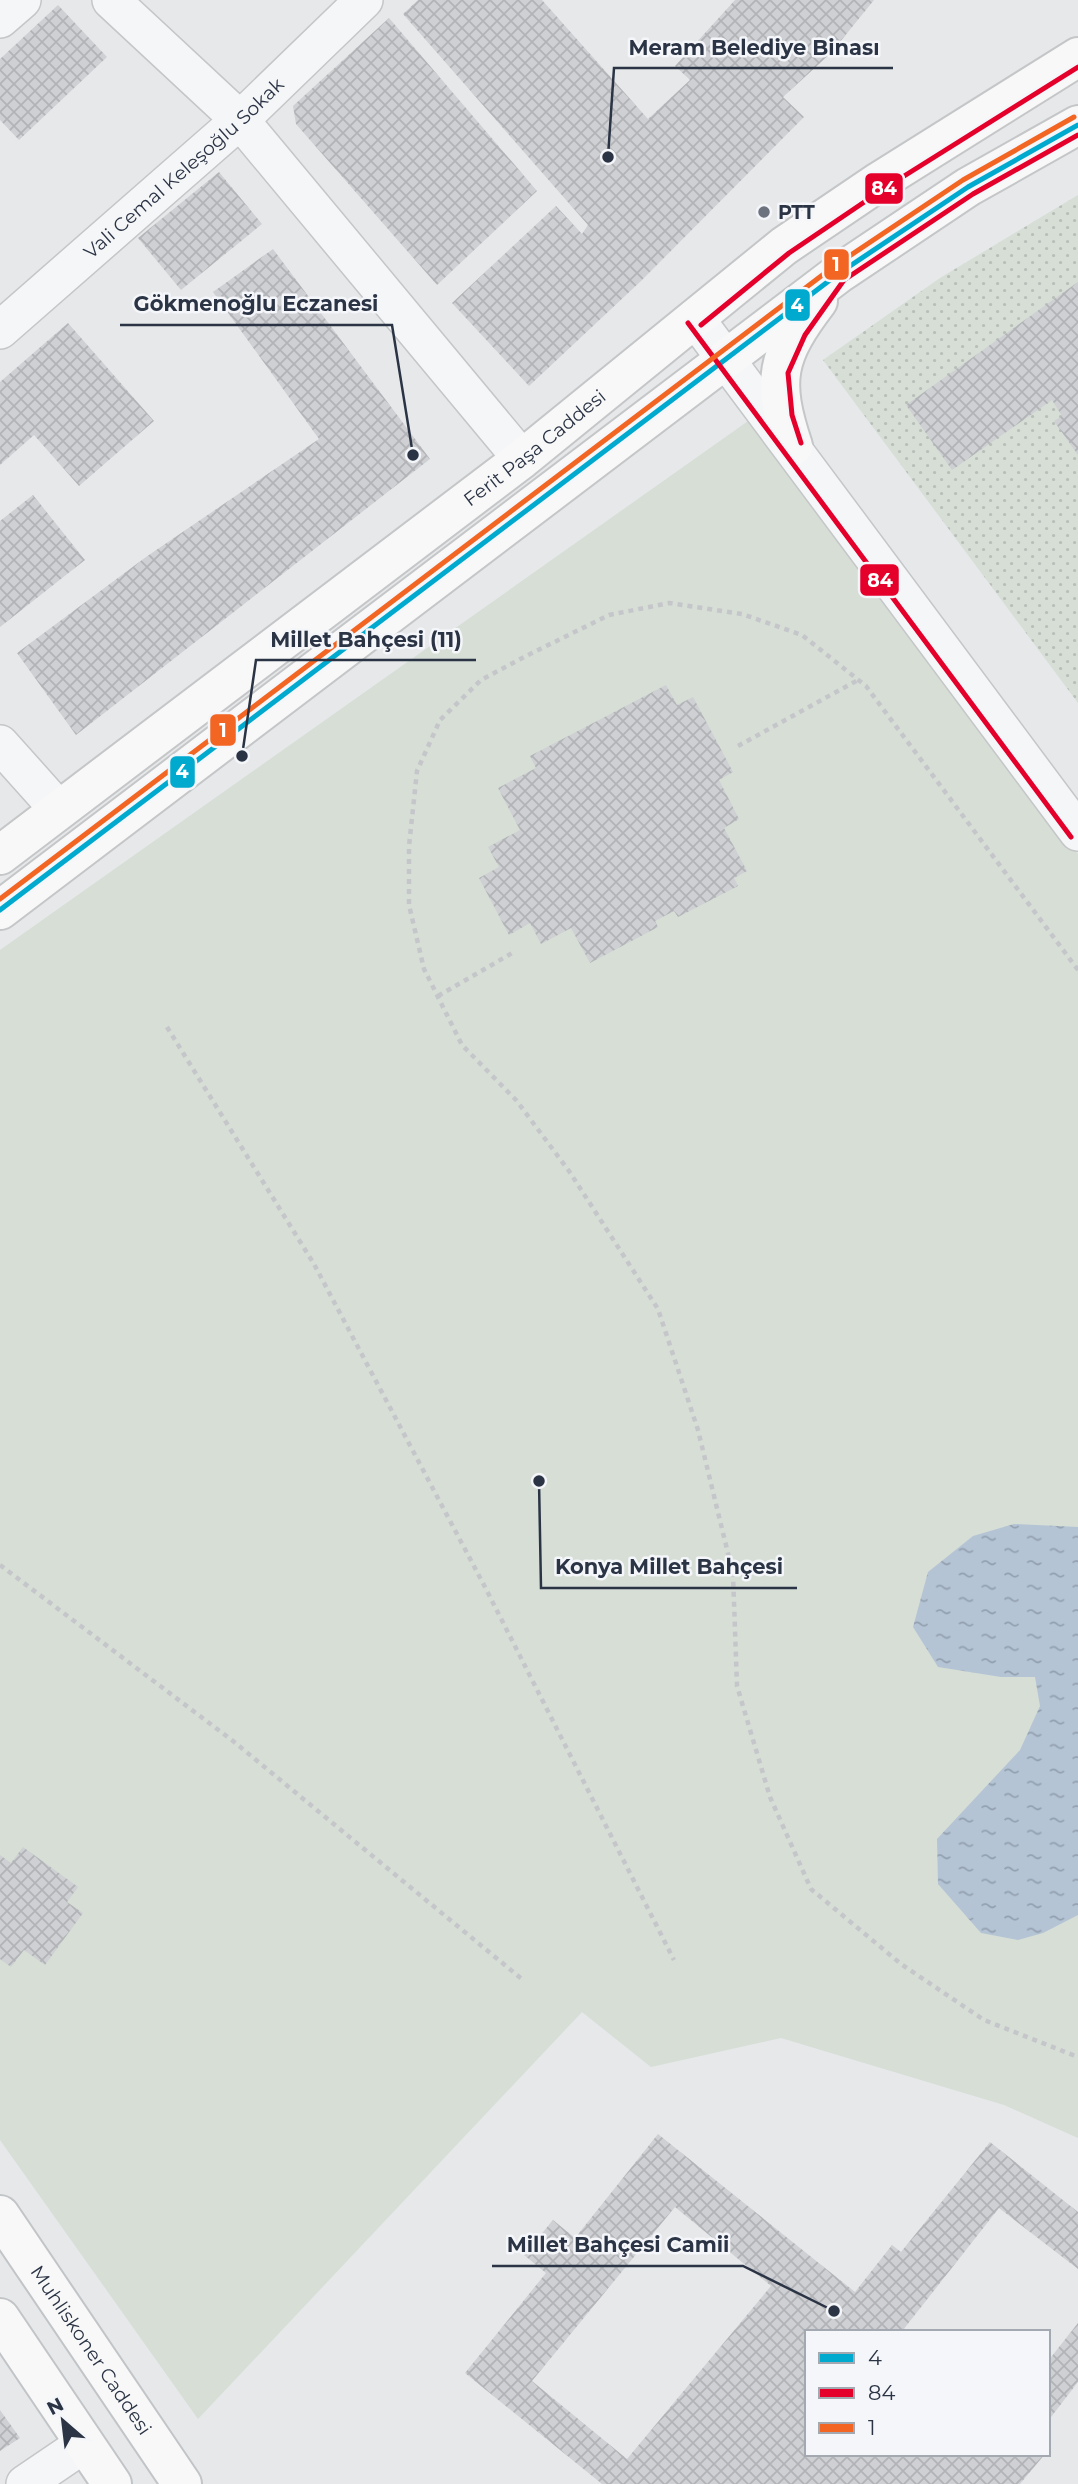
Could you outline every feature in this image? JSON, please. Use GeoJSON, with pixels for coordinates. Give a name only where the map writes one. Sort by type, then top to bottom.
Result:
{"type":"FeatureCollection","features":[{"type":"Feature","properties":{"kind":"main road","name":"Ferit Paşa Caddesi"},"geometry":{"type":"LineString","coordinates":[[0,855],[523,459],[785,246],[880,181],[1078,57]]}},
{"type":"Feature","properties":{"kind":"main road"},"geometry":{"type":"LineString","coordinates":[[0,910],[838,274],[968,187],[1078,125]]}},
{"type":"Feature","properties":{"kind":"main road"},"geometry":{"type":"LineString","coordinates":[[793,446],[783,417],[779,371],[797,331],[838,274]]}},
{"type":"Feature","properties":{"kind":"main road","name":"Muhliskoner Caddesi"},"geometry":{"type":"LineString","coordinates":[[0,2215],[182,2484]]}},
{"type":"Feature","properties":{"kind":"main road"},"geometry":{"type":"LineString","coordinates":[[0,2318],[112,2484]]}},
{"type":"Feature","properties":{"kind":"street"},"geometry":{"type":"LineString","coordinates":[[0,19],[22,0]]}},
{"type":"Feature","properties":{"kind":"street"},"geometry":{"type":"LineString","coordinates":[[111,0],[240,120],[523,459]]}},
{"type":"Feature","properties":{"kind":"street","name":"Vali Cemal Keleşoğlu Sokak"},"geometry":{"type":"LineString","coordinates":[[0,330],[240,120],[364,0]]}},
{"type":"Feature","properties":{"kind":"street"},"geometry":{"type":"LineString","coordinates":[[695,318],[793,446],[1078,832]]}},
{"type":"Feature","properties":{"kind":"street"},"geometry":{"type":"LineString","coordinates":[[0,744],[59,810]]}},
{"type":"Feature","properties":{"kind":"street"},"geometry":{"type":"LineString","coordinates":[[25,2484],[85,2444]]}},
{"type":"Feature","properties":{"kind":"path"},"geometry":{"type":"LineString","coordinates":[[1078,970],[866,687],[802,635],[742,614],[669,603],[609,615],[481,680],[440,720],[417,771],[408,846],[409,905],[424,969],[462,1045],[516,1100],[569,1171],[658,1309],[698,1430],[733,1574],[737,1686],[770,1797],[811,1889],[901,1964],[984,2020],[1078,2057]]}},
{"type":"Feature","properties":{"kind":"path"},"geometry":{"type":"LineString","coordinates":[[738,746],[858,680]]}},
{"type":"Feature","properties":{"kind":"path"},"geometry":{"type":"LineString","coordinates":[[438,996],[514,953]]}},
{"type":"Feature","properties":{"kind":"path"},"geometry":{"type":"LineString","coordinates":[[167,1027],[320,1276],[485,1587],[674,1960]]}},
{"type":"Feature","properties":{"kind":"path"},"geometry":{"type":"LineString","coordinates":[[0,1565],[233,1741],[523,1980]]}},
{"type":"Feature","properties":{"kind":"shaded area"},"geometry":{"type":"Polygon","coordinates":[[[1078,195],[1078,703],[823,360],[940,278],[1078,195]]]}},
{"type":"Feature","properties":{"kind":"shaded area"},"geometry":{"type":"Polygon","coordinates":[[[751,419],[1078,854],[1078,2138],[1004,2105],[781,2038],[651,2067],[582,2012],[198,2419],[0,2140],[0,950],[751,419]]]}},
{"type":"Feature","properties":{"kind":"water"},"geometry":{"type":"Polygon","coordinates":[[[1014,1524],[1078,1527],[1078,1915],[1043,1933],[1018,1940],[981,1933],[938,1884],[937,1839],[1020,1750],[1040,1706],[1035,1677],[1001,1677],[938,1667],[913,1627],[928,1572],[973,1536],[1014,1524]]]}},
{"type":"Feature","properties":{"kind":"building"},"geometry":{"type":"Polygon","coordinates":[[[418,0],[542,0],[648,119],[690,80],[675,66],[735,0],[874,0],[831,53],[783,97],[804,117],[641,281],[529,386],[452,303],[556,206],[582,234],[588,225],[403,14],[418,0]]]}},
{"type":"Feature","properties":{"kind":"building"},"geometry":{"type":"Polygon","coordinates":[[[58,5],[107,57],[19,140],[0,120],[0,59],[58,5]]]}},
{"type":"Feature","properties":{"kind":"building"},"geometry":{"type":"Polygon","coordinates":[[[389,18],[537,191],[437,285],[296,124],[293,106],[389,18]]]}},
{"type":"Feature","properties":{"kind":"building"},"geometry":{"type":"Polygon","coordinates":[[[219,172],[262,224],[181,290],[138,238],[219,172]]]}},
{"type":"Feature","properties":{"kind":"building"},"geometry":{"type":"Polygon","coordinates":[[[273,249],[430,459],[76,735],[17,653],[146,557],[319,439],[213,292],[273,249]]]}},
{"type":"Feature","properties":{"kind":"building"},"geometry":{"type":"Polygon","coordinates":[[[1078,282],[1078,455],[1054,421],[1062,416],[1052,400],[952,470],[906,405],[1078,282]]]}},
{"type":"Feature","properties":{"kind":"building"},"geometry":{"type":"Polygon","coordinates":[[[68,323],[154,421],[79,486],[34,435],[0,465],[0,382],[68,323]]]}},
{"type":"Feature","properties":{"kind":"building"},"geometry":{"type":"Polygon","coordinates":[[[33,495],[85,560],[0,627],[0,521],[33,495]]]}},
{"type":"Feature","properties":{"kind":"building"},"geometry":{"type":"Polygon","coordinates":[[[666,685],[677,705],[693,697],[733,772],[719,780],[739,819],[724,828],[747,871],[734,878],[738,886],[678,917],[674,911],[655,921],[658,927],[590,963],[571,928],[541,944],[530,923],[509,935],[479,878],[499,867],[488,847],[520,830],[498,788],[536,768],[530,756],[666,685]]]}},
{"type":"Feature","properties":{"kind":"building"},"geometry":{"type":"Polygon","coordinates":[[[23,1847],[78,1887],[67,1902],[83,1913],[45,1965],[24,1950],[11,1967],[0,1959],[0,1855],[11,1863],[23,1847]]]}},
{"type":"Feature","properties":{"kind":"building"},"geometry":{"type":"Polygon","coordinates":[[[658,2134],[855,2292],[892,2245],[901,2252],[990,2142],[1078,2212],[1078,2269],[999,2208],[903,2330],[805,2330],[805,2456],[1043,2456],[1020,2484],[602,2484],[465,2373],[546,2273],[524,2255],[553,2220],[575,2238],[658,2134]],[[675,2207],[532,2381],[627,2459],[771,2286],[675,2207]]]}},
{"type":"Feature","properties":{"kind":"building"},"geometry":{"type":"Polygon","coordinates":[[[1078,2323],[1078,2382],[1050,2418],[1050,2358],[1078,2323]]]}},
{"type":"Feature","properties":{"kind":"building"},"geometry":{"type":"Polygon","coordinates":[[[0,2410],[20,2438],[0,2451],[0,2410]]]}},
{"type":"Feature","properties":{"kind":"transit line","name":"84"},"geometry":{"type":"LineString","coordinates":[[701,325],[789,253],[885,188],[1078,67]]}},
{"type":"Feature","properties":{"kind":"transit line","name":"1"},"geometry":{"type":"LineString","coordinates":[[0,899],[833,267],[963,180],[1074,117]]}},
{"type":"Feature","properties":{"kind":"transit line","name":"4"},"geometry":{"type":"LineString","coordinates":[[0,910],[838,274],[968,187],[1078,125]]}},
{"type":"Feature","properties":{"kind":"transit line","name":"84"},"geometry":{"type":"LineString","coordinates":[[801,443],[792,415],[788,373],[805,335],[844,280],[973,194],[1078,135]]}},
{"type":"Feature","properties":{"kind":"transit line","name":"84"},"geometry":{"type":"LineString","coordinates":[[688,323],[1071,837]]}},
{"type":"Feature","properties":{"kind":"place","name":"Meram Belediye Binası"},"geometry":{"type":"Point","coordinates":[608,157]}},
{"type":"Feature","properties":{"kind":"place","name":"PTT"},"geometry":{"type":"Point","coordinates":[764,212]}},
{"type":"Feature","properties":{"kind":"place","name":"Gökmenoğlu Eczanesi"},"geometry":{"type":"Point","coordinates":[413,455]}},
{"type":"Feature","properties":{"kind":"place","name":"Millet Bahçesi (11)"},"geometry":{"type":"Point","coordinates":[242,756]}},
{"type":"Feature","properties":{"kind":"place","name":"Konya Millet Bahçesi"},"geometry":{"type":"Point","coordinates":[539,1481]}},
{"type":"Feature","properties":{"kind":"place","name":"Millet Bahçesi Camii"},"geometry":{"type":"Point","coordinates":[834,2311]}}]}
